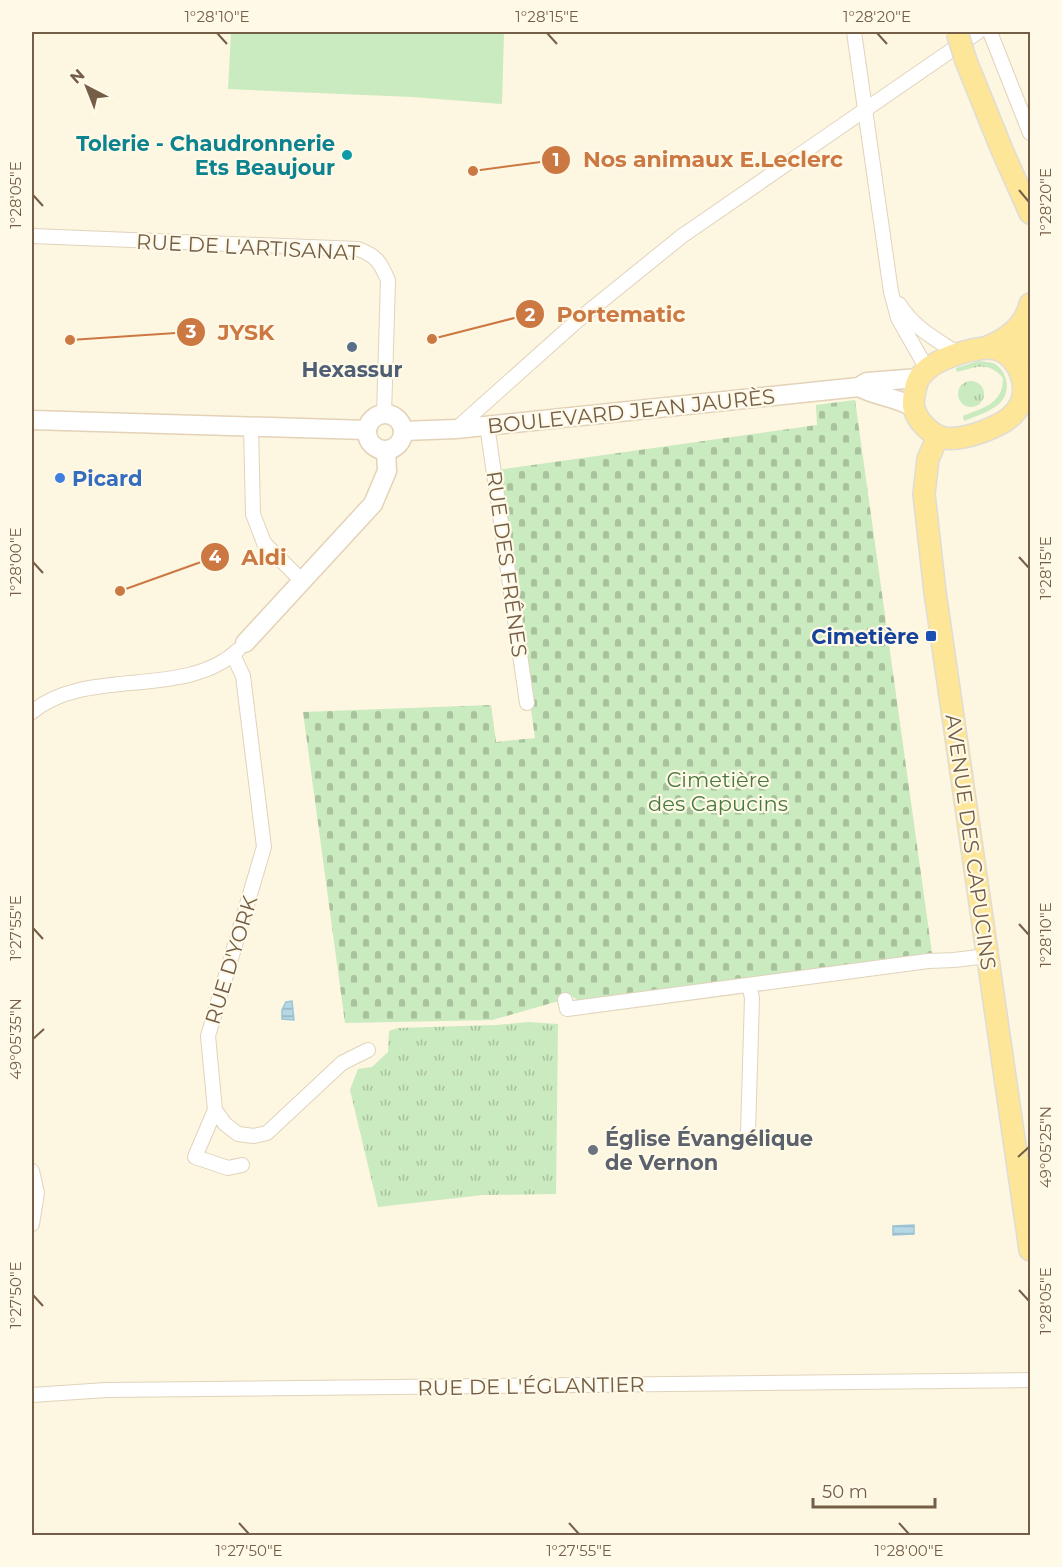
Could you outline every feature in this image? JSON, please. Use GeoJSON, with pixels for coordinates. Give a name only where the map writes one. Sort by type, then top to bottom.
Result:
{"type":"FeatureCollection","features":[{"type":"Feature","properties":{"kind":"main road"},"geometry":{"type":"LineString","coordinates":[[957,32],[966,61],[1030,213]]}},
{"type":"Feature","properties":{"kind":"main road"},"geometry":{"type":"LineString","coordinates":[[985,348],[999,350],[1015,363],[1020,372],[1027,386],[1017,411],[994,427],[969,435],[947,439],[938,436],[920,420],[913,407],[923,374],[957,353],[985,348],[1001,341],[1016,330],[1030,304]]}},
{"type":"Feature","properties":{"kind":"main road"},"geometry":{"type":"LineString","coordinates":[[1015,363],[1030,339]]}},
{"type":"Feature","properties":{"kind":"main road","name":"BOULEVARD JEAN JAURÈS"},"geometry":{"type":"LineString","coordinates":[[404,431],[488,426],[859,387],[867,382],[923,374]]}},
{"type":"Feature","properties":{"kind":"main road","name":"BOULEVARD JEAN JAURÈS"},"geometry":{"type":"LineString","coordinates":[[859,387],[868,392],[901,400],[913,407]]}},
{"type":"Feature","properties":{"kind":"main road"},"geometry":{"type":"LineString","coordinates":[[384,414],[394,416],[399,420],[404,431],[398,445],[386,451],[371,444],[367,430],[371,420],[384,414]]}},
{"type":"Feature","properties":{"kind":"main road"},"geometry":{"type":"LineString","coordinates":[[32,420],[367,430]]}},
{"type":"Feature","properties":{"kind":"main road","name":"AVENUE DES CAPUCINS"},"geometry":{"type":"LineString","coordinates":[[938,436],[928,459],[924,494],[937,603],[1030,1250]]}},
{"type":"Feature","properties":{"kind":"main road"},"geometry":{"type":"LineString","coordinates":[[239,649],[373,504],[387,471],[386,451]]}},
{"type":"Feature","properties":{"kind":"street"},"geometry":{"type":"LineString","coordinates":[[854,32],[891,292],[898,318],[923,374]]}},
{"type":"Feature","properties":{"kind":"street"},"geometry":{"type":"LineString","coordinates":[[456,429],[578,320],[682,236],[978,32]]}},
{"type":"Feature","properties":{"kind":"street"},"geometry":{"type":"LineString","coordinates":[[990,32],[1030,133]]}},
{"type":"Feature","properties":{"kind":"street","name":"RUE DE L'ARTISANAT"},"geometry":{"type":"LineString","coordinates":[[32,236],[358,249],[372,254],[381,263],[388,280],[384,414]]}},
{"type":"Feature","properties":{"kind":"street"},"geometry":{"type":"LineString","coordinates":[[891,292],[905,314],[921,330],[957,353]]}},
{"type":"Feature","properties":{"kind":"street"},"geometry":{"type":"LineString","coordinates":[[251,426],[253,514],[264,543],[303,582]]}},
{"type":"Feature","properties":{"kind":"street","name":"RUE DES FRÊNES"},"geometry":{"type":"LineString","coordinates":[[488,426],[526,703]]}},
{"type":"Feature","properties":{"kind":"street"},"geometry":{"type":"LineString","coordinates":[[32,712],[42,703],[69,692],[179,677],[212,666],[239,649]]}},
{"type":"Feature","properties":{"kind":"street","name":"RUE D'YORK"},"geometry":{"type":"LineString","coordinates":[[215,1110],[208,1036],[264,847],[239,649]]}},
{"type":"Feature","properties":{"kind":"street"},"geometry":{"type":"LineString","coordinates":[[565,1000],[567,1010],[928,961],[987,956]]}},
{"type":"Feature","properties":{"kind":"street"},"geometry":{"type":"LineString","coordinates":[[748,1132],[752,998],[749,985]]}},
{"type":"Feature","properties":{"kind":"street"},"geometry":{"type":"LineString","coordinates":[[215,1110],[225,1124],[238,1134],[254,1136],[267,1133],[342,1063],[368,1050]]}},
{"type":"Feature","properties":{"kind":"street"},"geometry":{"type":"LineString","coordinates":[[215,1110],[195,1157],[228,1168],[242,1165]]}},
{"type":"Feature","properties":{"kind":"street"},"geometry":{"type":"LineString","coordinates":[[32,1171],[37,1193],[32,1224]]}},
{"type":"Feature","properties":{"kind":"street","name":"RUE DE L'ÉGLANTIER"},"geometry":{"type":"LineString","coordinates":[[32,1395],[106,1390],[1030,1380]]}},
{"type":"Feature","properties":{"kind":"green space"},"geometry":{"type":"Polygon","coordinates":[[[231,32],[504,32],[502,104],[412,97],[228,89],[231,32]]]}},
{"type":"Feature","properties":{"kind":"green space"},"geometry":{"type":"Polygon","coordinates":[[[978,361],[998,366],[1005,376],[1006,394],[995,407],[964,421],[963,416],[985,407],[996,399],[1002,387],[1003,378],[987,367],[976,367],[957,372],[956,368],[978,361]]]}},
{"type":"Feature","properties":{"kind":"green space"},"geometry":{"type":"Polygon","coordinates":[[[971,381],[980,385],[984,394],[980,403],[971,407],[962,403],[958,394],[962,385],[971,381]]]}},
{"type":"Feature","properties":{"kind":"green space","name":"Cimetière des Capucins"},"geometry":{"type":"Polygon","coordinates":[[[855,400],[932,953],[580,1002],[573,997],[492,1020],[345,1023],[303,712],[491,705],[496,742],[535,738],[497,470],[817,425],[816,405],[855,400]]]}},
{"type":"Feature","properties":{"kind":"green space"},"geometry":{"type":"Polygon","coordinates":[[[528,1022],[558,1024],[556,1194],[483,1195],[378,1207],[350,1090],[358,1069],[372,1067],[388,1052],[389,1031],[398,1028],[528,1022]]]}},
{"type":"Feature","properties":{"kind":"water"},"geometry":{"type":"Polygon","coordinates":[[[292,1001],[294,1020],[282,1019],[282,1010],[286,1002],[292,1001]]]}},
{"type":"Feature","properties":{"kind":"water"},"geometry":{"type":"Polygon","coordinates":[[[914,1225],[914,1234],[893,1235],[893,1226],[914,1225]]]}},
{"type":"Feature","properties":{"kind":"place","name":"Tolerie - Chaudronnerie Ets Beaujour"},"geometry":{"type":"Point","coordinates":[347,155]}},
{"type":"Feature","properties":{"kind":"place","name":"Nos animaux E.Leclerc"},"geometry":{"type":"Point","coordinates":[473,171]}},
{"type":"Feature","properties":{"kind":"place","name":"Portematic"},"geometry":{"type":"Point","coordinates":[432,339]}},
{"type":"Feature","properties":{"kind":"place","name":"JYSK"},"geometry":{"type":"Point","coordinates":[70,340]}},
{"type":"Feature","properties":{"kind":"place","name":"Hexassur"},"geometry":{"type":"Point","coordinates":[352,347]}},
{"type":"Feature","properties":{"kind":"place","name":"Picard"},"geometry":{"type":"Point","coordinates":[60,478]}},
{"type":"Feature","properties":{"kind":"place","name":"Aldi"},"geometry":{"type":"Point","coordinates":[120,591]}},
{"type":"Feature","properties":{"kind":"place","name":"Cimetière"},"geometry":{"type":"Point","coordinates":[931,636]}},
{"type":"Feature","properties":{"kind":"place","name":"Église Évangélique de Vernon"},"geometry":{"type":"Point","coordinates":[593,1150]}}]}
